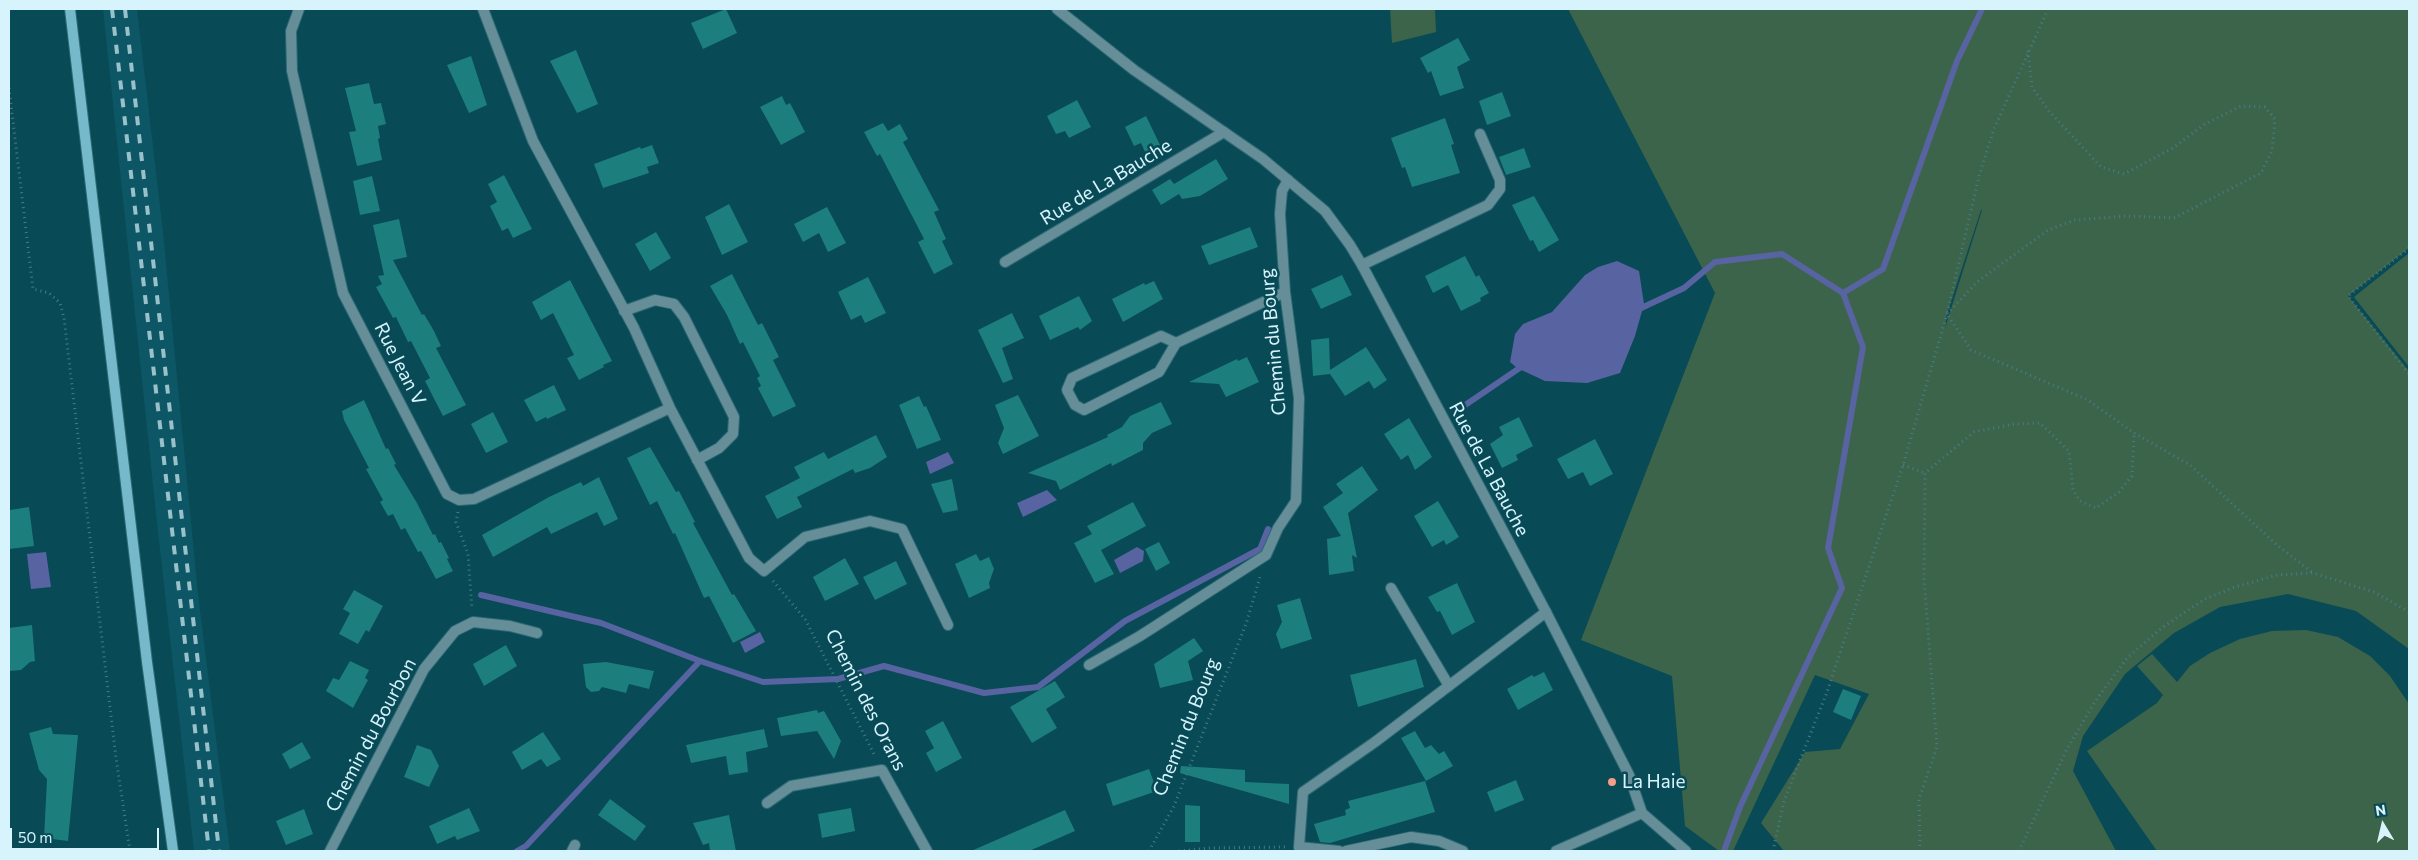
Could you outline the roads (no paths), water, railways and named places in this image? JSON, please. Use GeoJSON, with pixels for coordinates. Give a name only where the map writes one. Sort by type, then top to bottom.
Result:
{"type":"FeatureCollection","features":[{"type":"Feature","properties":{"kind":"main road"},"geometry":{"type":"LineString","coordinates":[[70,9],[147,662],[173,851]]}},
{"type":"Feature","properties":{"kind":"street","name":"Rue Jean V"},"geometry":{"type":"LineString","coordinates":[[298,9],[291,31],[292,71],[343,293],[447,494],[459,500],[474,499],[670,408]]}},
{"type":"Feature","properties":{"kind":"street"},"geometry":{"type":"LineString","coordinates":[[483,9],[533,141],[634,328],[670,408],[748,558],[764,571],[805,537],[870,521],[902,529],[948,625]]}},
{"type":"Feature","properties":{"kind":"street","name":"Rue de La Bauche"},"geometry":{"type":"LineString","coordinates":[[1057,9],[1134,70],[1224,132],[1288,180],[1325,211],[1362,265],[1546,612],[1629,776],[1642,813],[1686,851]]}},
{"type":"Feature","properties":{"kind":"street","name":"Rue de La Bauche"},"geometry":{"type":"LineString","coordinates":[[1005,262],[1224,132]]}},
{"type":"Feature","properties":{"kind":"street"},"geometry":{"type":"LineString","coordinates":[[1362,265],[1488,206],[1500,189],[1500,180],[1480,134]]}},
{"type":"Feature","properties":{"kind":"street","name":"Chemin du Bourg"},"geometry":{"type":"LineString","coordinates":[[1089,665],[1140,636],[1266,555],[1278,528],[1296,501],[1299,398],[1285,292],[1280,214],[1282,191],[1288,180]]}},
{"type":"Feature","properties":{"kind":"street"},"geometry":{"type":"LineString","coordinates":[[1176,343],[1161,336],[1072,378],[1067,390],[1076,405],[1084,410],[1159,372],[1176,343],[1285,292]]}},
{"type":"Feature","properties":{"kind":"street"},"geometry":{"type":"LineString","coordinates":[[624,311],[655,300],[674,304],[684,317],[734,417],[733,434],[718,448],[697,460]]}},
{"type":"Feature","properties":{"kind":"street"},"geometry":{"type":"LineString","coordinates":[[1391,588],[1448,686]]}},
{"type":"Feature","properties":{"kind":"street"},"geometry":{"type":"LineString","coordinates":[[1339,851],[1299,847],[1304,792],[1375,742],[1546,612]]}},
{"type":"Feature","properties":{"kind":"street","name":"Chemin du Bourbon"},"geometry":{"type":"LineString","coordinates":[[330,851],[424,669],[455,631],[474,622],[510,626],[537,633]]}},
{"type":"Feature","properties":{"kind":"street","name":"Chemin des Orans"},"geometry":{"type":"LineString","coordinates":[[767,804],[791,786],[882,770],[927,851]]}},
{"type":"Feature","properties":{"kind":"street"},"geometry":{"type":"LineString","coordinates":[[1556,851],[1642,813]]}},
{"type":"Feature","properties":{"kind":"street"},"geometry":{"type":"LineString","coordinates":[[1346,851],[1411,837],[1439,841],[1463,851]]}},
{"type":"Feature","properties":{"kind":"water"},"geometry":{"type":"Polygon","coordinates":[[[1617,261],[1639,271],[1644,304],[1635,336],[1620,373],[1587,383],[1545,381],[1517,368],[1510,362],[1515,334],[1523,324],[1552,312],[1585,275],[1598,267],[1617,261]]]}},
{"type":"Feature","properties":{"kind":"water"},"geometry":{"type":"Polygon","coordinates":[[[948,452],[954,463],[930,474],[926,462],[948,452]]]}},
{"type":"Feature","properties":{"kind":"water"},"geometry":{"type":"Polygon","coordinates":[[[1047,490],[1057,500],[1023,517],[1017,503],[1047,490]]]}},
{"type":"Feature","properties":{"kind":"water"},"geometry":{"type":"Polygon","coordinates":[[[1137,547],[1144,551],[1143,561],[1120,573],[1114,560],[1137,547]]]}},
{"type":"Feature","properties":{"kind":"water"},"geometry":{"type":"Polygon","coordinates":[[[46,552],[51,587],[31,589],[27,554],[46,552]]]}},
{"type":"Feature","properties":{"kind":"water"},"geometry":{"type":"Polygon","coordinates":[[[760,632],[765,642],[745,653],[740,642],[760,632]]]}},
{"type":"Feature","properties":{"kind":"waterway"},"geometry":{"type":"LineString","coordinates":[[1843,293],[1883,269],[1957,61],[1982,9]]}},
{"type":"Feature","properties":{"kind":"waterway"},"geometry":{"type":"LineString","coordinates":[[1637,310],[1684,288],[1715,262],[1782,254],[1843,293],[1863,347],[1828,548],[1842,588],[1740,807],[1724,851]]}},
{"type":"Feature","properties":{"kind":"waterway"},"geometry":{"type":"LineString","coordinates":[[1455,412],[1524,365]]}},
{"type":"Feature","properties":{"kind":"waterway"},"geometry":{"type":"LineString","coordinates":[[517,851],[526,846],[700,661],[763,682],[838,679],[884,666],[984,693],[1038,687],[1125,621],[1260,549],[1268,529]]}},
{"type":"Feature","properties":{"kind":"waterway"},"geometry":{"type":"LineString","coordinates":[[481,595],[601,623],[700,661]]}},
{"type":"Feature","properties":{"kind":"railway"},"geometry":{"type":"LineString","coordinates":[[112,9],[209,851]]}},
{"type":"Feature","properties":{"kind":"railway"},"geometry":{"type":"LineString","coordinates":[[125,9],[219,851]]}},
{"type":"Feature","properties":{"kind":"place","name":"La Haie"},"geometry":{"type":"Point","coordinates":[1612,782]}}]}
